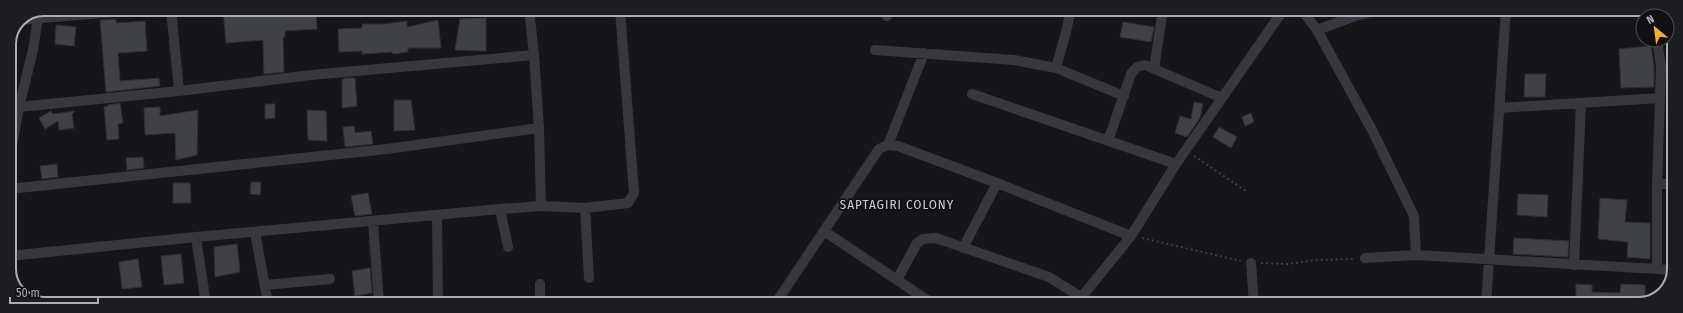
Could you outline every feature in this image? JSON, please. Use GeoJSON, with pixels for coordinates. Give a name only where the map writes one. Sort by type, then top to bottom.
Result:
{"type":"FeatureCollection","features":[{"type":"Feature","properties":{"kind":"street"},"geometry":{"type":"LineString","coordinates":[[172,16],[179,91]]}},
{"type":"Feature","properties":{"kind":"street"},"geometry":{"type":"LineString","coordinates":[[530,16],[539,128],[541,206]]}},
{"type":"Feature","properties":{"kind":"street"},"geometry":{"type":"LineString","coordinates":[[16,255],[500,209],[541,206],[584,208],[623,204],[631,200],[634,194],[621,16]]}},
{"type":"Feature","properties":{"kind":"street"},"geometry":{"type":"LineString","coordinates":[[1056,68],[1069,16]]}},
{"type":"Feature","properties":{"kind":"street"},"geometry":{"type":"LineString","coordinates":[[1154,69],[1162,16]]}},
{"type":"Feature","properties":{"kind":"street"},"geometry":{"type":"LineString","coordinates":[[1080,297],[1131,236],[1176,164],[1279,16]]}},
{"type":"Feature","properties":{"kind":"street"},"geometry":{"type":"LineString","coordinates":[[1306,16],[1317,30],[1376,137],[1414,216],[1416,255]]}},
{"type":"Feature","properties":{"kind":"street"},"geometry":{"type":"LineString","coordinates":[[1317,30],[1355,16]]}},
{"type":"Feature","properties":{"kind":"street"},"geometry":{"type":"LineString","coordinates":[[1486,297],[1506,16]]}},
{"type":"Feature","properties":{"kind":"street"},"geometry":{"type":"LineString","coordinates":[[16,102],[33,50],[38,17]]}},
{"type":"Feature","properties":{"kind":"street"},"geometry":{"type":"LineString","coordinates":[[1657,269],[1656,184],[1661,67],[1658,48]]}},
{"type":"Feature","properties":{"kind":"street"},"geometry":{"type":"LineString","coordinates":[[874,50],[1014,60],[1056,68],[1124,96]]}},
{"type":"Feature","properties":{"kind":"street"},"geometry":{"type":"LineString","coordinates":[[888,145],[924,54]]}},
{"type":"Feature","properties":{"kind":"street"},"geometry":{"type":"LineString","coordinates":[[16,108],[179,91],[312,75],[534,55]]}},
{"type":"Feature","properties":{"kind":"street"},"geometry":{"type":"LineString","coordinates":[[1108,141],[1131,74],[1137,67],[1145,65],[1222,98]]}},
{"type":"Feature","properties":{"kind":"street"},"geometry":{"type":"LineString","coordinates":[[972,94],[1176,164]]}},
{"type":"Feature","properties":{"kind":"street"},"geometry":{"type":"LineString","coordinates":[[1499,108],[1660,98]]}},
{"type":"Feature","properties":{"kind":"street"},"geometry":{"type":"LineString","coordinates":[[1574,265],[1581,103]]}},
{"type":"Feature","properties":{"kind":"street"},"geometry":{"type":"LineString","coordinates":[[16,188],[388,149],[539,128]]}},
{"type":"Feature","properties":{"kind":"street"},"geometry":{"type":"LineString","coordinates":[[781,297],[879,149],[888,145],[898,146],[997,183],[1131,236]]}},
{"type":"Feature","properties":{"kind":"street"},"geometry":{"type":"LineString","coordinates":[[963,248],[997,183]]}},
{"type":"Feature","properties":{"kind":"street"},"geometry":{"type":"LineString","coordinates":[[1656,184],[1667,184]]}},
{"type":"Feature","properties":{"kind":"street"},"geometry":{"type":"LineString","coordinates":[[584,208],[589,278]]}},
{"type":"Feature","properties":{"kind":"street"},"geometry":{"type":"LineString","coordinates":[[500,209],[508,247]]}},
{"type":"Feature","properties":{"kind":"street"},"geometry":{"type":"LineString","coordinates":[[437,216],[438,297]]}},
{"type":"Feature","properties":{"kind":"street"},"geometry":{"type":"LineString","coordinates":[[373,221],[378,297]]}},
{"type":"Feature","properties":{"kind":"street"},"geometry":{"type":"LineString","coordinates":[[824,231],[922,297]]}},
{"type":"Feature","properties":{"kind":"street"},"geometry":{"type":"LineString","coordinates":[[255,232],[267,297]]}},
{"type":"Feature","properties":{"kind":"street"},"geometry":{"type":"LineString","coordinates":[[196,237],[205,297]]}},
{"type":"Feature","properties":{"kind":"street"},"geometry":{"type":"LineString","coordinates":[[897,280],[917,243],[923,239],[936,238],[1049,277],[1074,297]]}},
{"type":"Feature","properties":{"kind":"street"},"geometry":{"type":"LineString","coordinates":[[1365,258],[1416,255],[1667,270]]}},
{"type":"Feature","properties":{"kind":"street"},"geometry":{"type":"LineString","coordinates":[[1251,263],[1253,297]]}},
{"type":"Feature","properties":{"kind":"street"},"geometry":{"type":"LineString","coordinates":[[265,285],[330,279]]}},
{"type":"Feature","properties":{"kind":"street"},"geometry":{"type":"LineString","coordinates":[[540,284],[540,297]]}},
{"type":"Feature","properties":{"kind":"path"},"geometry":{"type":"LineString","coordinates":[[1186,151],[1246,191]]}},
{"type":"Feature","properties":{"kind":"path"},"geometry":{"type":"LineString","coordinates":[[1131,236],[1251,263],[1288,264],[1317,260],[1329,261],[1365,258]]}},
{"type":"Feature","properties":{"kind":"building"},"geometry":{"type":"Polygon","coordinates":[[[224,16],[316,16],[317,29],[285,31],[285,37],[283,37],[284,72],[264,74],[263,40],[226,43],[224,16]]]}},
{"type":"Feature","properties":{"kind":"building"},"geometry":{"type":"Polygon","coordinates":[[[486,18],[486,51],[455,50],[460,19],[486,18]]]}},
{"type":"Feature","properties":{"kind":"building"},"geometry":{"type":"Polygon","coordinates":[[[116,19],[116,23],[145,21],[147,51],[118,53],[120,81],[159,78],[160,86],[106,92],[100,20],[116,19]]]}},
{"type":"Feature","properties":{"kind":"building"},"geometry":{"type":"Polygon","coordinates":[[[438,20],[441,48],[408,48],[408,52],[393,54],[392,52],[362,54],[362,51],[339,52],[338,29],[362,28],[362,24],[384,24],[407,21],[407,27],[438,20]]]}},
{"type":"Feature","properties":{"kind":"building"},"geometry":{"type":"Polygon","coordinates":[[[1123,22],[1154,27],[1151,42],[1120,37],[1123,22]]]}},
{"type":"Feature","properties":{"kind":"building"},"geometry":{"type":"Polygon","coordinates":[[[56,25],[76,27],[74,46],[55,44],[56,25]]]}},
{"type":"Feature","properties":{"kind":"building"},"geometry":{"type":"Polygon","coordinates":[[[1651,48],[1654,67],[1654,87],[1621,88],[1619,49],[1651,48]]]}},
{"type":"Feature","properties":{"kind":"building"},"geometry":{"type":"Polygon","coordinates":[[[1525,74],[1546,74],[1545,97],[1524,97],[1525,74]]]}},
{"type":"Feature","properties":{"kind":"building"},"geometry":{"type":"Polygon","coordinates":[[[345,78],[355,78],[357,106],[342,108],[342,80],[345,78]]]}},
{"type":"Feature","properties":{"kind":"building"},"geometry":{"type":"Polygon","coordinates":[[[394,100],[411,100],[415,130],[394,131],[394,100]]]}},
{"type":"Feature","properties":{"kind":"building"},"geometry":{"type":"Polygon","coordinates":[[[1194,102],[1203,104],[1200,118],[1187,137],[1175,133],[1180,116],[1191,119],[1194,102]]]}},
{"type":"Feature","properties":{"kind":"building"},"geometry":{"type":"Polygon","coordinates":[[[120,103],[123,123],[118,124],[119,139],[107,140],[104,107],[120,103]]]}},
{"type":"Feature","properties":{"kind":"building"},"geometry":{"type":"Polygon","coordinates":[[[265,104],[275,104],[275,118],[265,119],[265,104]]]}},
{"type":"Feature","properties":{"kind":"building"},"geometry":{"type":"Polygon","coordinates":[[[160,107],[160,116],[198,110],[197,155],[176,160],[175,133],[145,135],[144,108],[160,107]]]}},
{"type":"Feature","properties":{"kind":"building"},"geometry":{"type":"Polygon","coordinates":[[[307,110],[326,111],[327,141],[308,140],[307,110]]]}},
{"type":"Feature","properties":{"kind":"building"},"geometry":{"type":"Polygon","coordinates":[[[51,111],[53,114],[75,111],[72,114],[74,128],[59,130],[58,121],[45,129],[39,118],[51,111]]]}},
{"type":"Feature","properties":{"kind":"building"},"geometry":{"type":"Polygon","coordinates":[[[1251,113],[1254,122],[1245,126],[1242,117],[1251,113]]]}},
{"type":"Feature","properties":{"kind":"building"},"geometry":{"type":"Polygon","coordinates":[[[354,126],[355,133],[371,131],[373,144],[345,147],[343,127],[354,126]]]}},
{"type":"Feature","properties":{"kind":"building"},"geometry":{"type":"Polygon","coordinates":[[[1219,127],[1237,137],[1231,148],[1213,137],[1219,127]]]}},
{"type":"Feature","properties":{"kind":"building"},"geometry":{"type":"Polygon","coordinates":[[[143,157],[144,168],[127,170],[126,158],[143,157]]]}},
{"type":"Feature","properties":{"kind":"building"},"geometry":{"type":"Polygon","coordinates":[[[57,164],[58,177],[42,179],[40,166],[57,164]]]}},
{"type":"Feature","properties":{"kind":"building"},"geometry":{"type":"Polygon","coordinates":[[[251,182],[261,182],[260,195],[250,194],[251,182]]]}},
{"type":"Feature","properties":{"kind":"building"},"geometry":{"type":"Polygon","coordinates":[[[173,183],[190,183],[191,203],[173,203],[173,183]]]}},
{"type":"Feature","properties":{"kind":"building"},"geometry":{"type":"Polygon","coordinates":[[[368,193],[372,214],[355,216],[351,196],[368,193]]]}},
{"type":"Feature","properties":{"kind":"building"},"geometry":{"type":"Polygon","coordinates":[[[1518,194],[1548,195],[1547,217],[1517,215],[1518,194]]]}},
{"type":"Feature","properties":{"kind":"building"},"geometry":{"type":"Polygon","coordinates":[[[1600,198],[1627,200],[1625,222],[1650,223],[1650,259],[1627,257],[1628,242],[1598,239],[1600,198]]]}},
{"type":"Feature","properties":{"kind":"building"},"geometry":{"type":"Polygon","coordinates":[[[1514,238],[1569,241],[1568,257],[1513,254],[1514,238]]]}},
{"type":"Feature","properties":{"kind":"building"},"geometry":{"type":"Polygon","coordinates":[[[237,244],[240,272],[215,277],[214,247],[237,244]]]}},
{"type":"Feature","properties":{"kind":"building"},"geometry":{"type":"Polygon","coordinates":[[[181,254],[184,283],[164,285],[161,256],[181,254]]]}},
{"type":"Feature","properties":{"kind":"building"},"geometry":{"type":"Polygon","coordinates":[[[138,259],[142,287],[122,289],[119,262],[138,259]]]}},
{"type":"Feature","properties":{"kind":"building"},"geometry":{"type":"Polygon","coordinates":[[[370,268],[372,293],[355,296],[352,271],[370,268]]]}},
{"type":"Feature","properties":{"kind":"building"},"geometry":{"type":"Polygon","coordinates":[[[1576,284],[1592,285],[1592,292],[1620,293],[1621,284],[1645,285],[1645,296],[1576,297],[1576,284]]]}},
{"type":"Feature","properties":{"kind":"district","name":"SAPTAGIRI COLONY"},"geometry":{"type":"Point","coordinates":[897,204]}}]}
